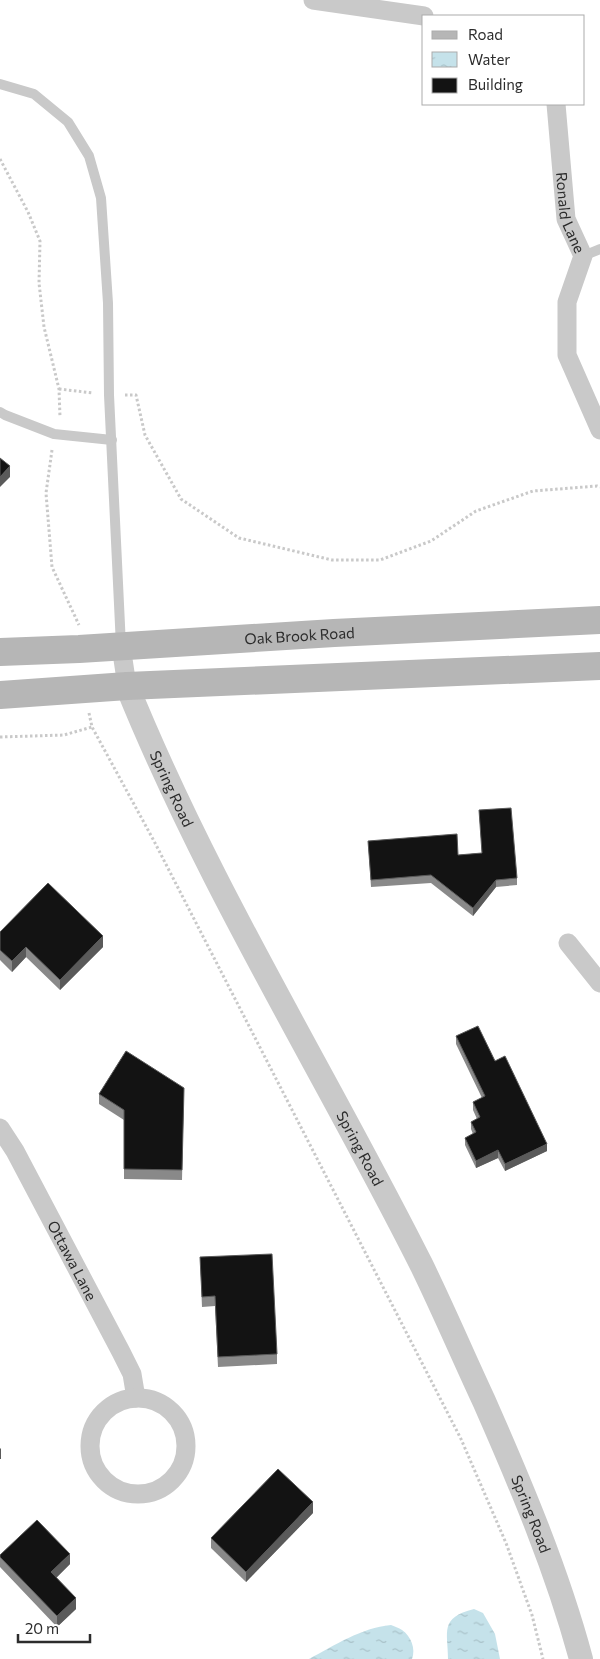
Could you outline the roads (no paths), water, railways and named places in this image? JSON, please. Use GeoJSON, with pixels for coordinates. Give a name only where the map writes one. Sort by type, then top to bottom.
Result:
{"type":"FeatureCollection","features":[{"type":"Feature","properties":{"kind":"main road","name":"Oak Brook Road"},"geometry":{"type":"LineString","coordinates":[[0,652],[600,620]]}},
{"type":"Feature","properties":{"kind":"main road"},"geometry":{"type":"LineString","coordinates":[[0,695],[127,686],[600,666]]}},
{"type":"Feature","properties":{"kind":"street"},"geometry":{"type":"LineString","coordinates":[[313,0],[422,16]]}},
{"type":"Feature","properties":{"kind":"street","name":"Ronald Lane"},"geometry":{"type":"LineString","coordinates":[[556,105],[566,219],[592,253],[567,302],[567,356],[600,430]]}},
{"type":"Feature","properties":{"kind":"street","name":"Spring Road"},"geometry":{"type":"LineString","coordinates":[[120,646],[127,686],[152,746],[229,904],[421,1265],[523,1489],[559,1588],[581,1659]]}},
{"type":"Feature","properties":{"kind":"street"},"geometry":{"type":"LineString","coordinates":[[568,943],[600,983]]}},
{"type":"Feature","properties":{"kind":"street","name":"Ottawa Lane"},"geometry":{"type":"LineString","coordinates":[[0,1128],[15,1151],[122,1352],[132,1374],[136,1398]]}},
{"type":"Feature","properties":{"kind":"street"},"geometry":{"type":"LineString","coordinates":[[136,1398],[152,1400],[165,1406],[176,1417],[184,1430],[186,1445],[184,1460],[178,1474],[154,1492],[139,1494],[122,1491],[108,1483],[97,1471],[91,1455],[91,1439],[96,1423],[106,1410],[120,1402],[136,1398]]}},
{"type":"Feature","properties":{"kind":"lane"},"geometry":{"type":"LineString","coordinates":[[0,84],[34,94],[68,122],[88,156],[101,198],[108,303],[120,646]]}},
{"type":"Feature","properties":{"kind":"lane"},"geometry":{"type":"LineString","coordinates":[[0,412],[5,416],[54,434],[112,440]]}},
{"type":"Feature","properties":{"kind":"water"},"geometry":{"type":"Polygon","coordinates":[[[474,1609],[483,1613],[495,1634],[500,1659],[448,1659],[447,1633],[450,1621],[474,1609]]]}},
{"type":"Feature","properties":{"kind":"water"},"geometry":{"type":"Polygon","coordinates":[[[391,1625],[402,1630],[410,1639],[413,1647],[412,1659],[309,1659],[359,1633],[391,1625]]]}}]}
